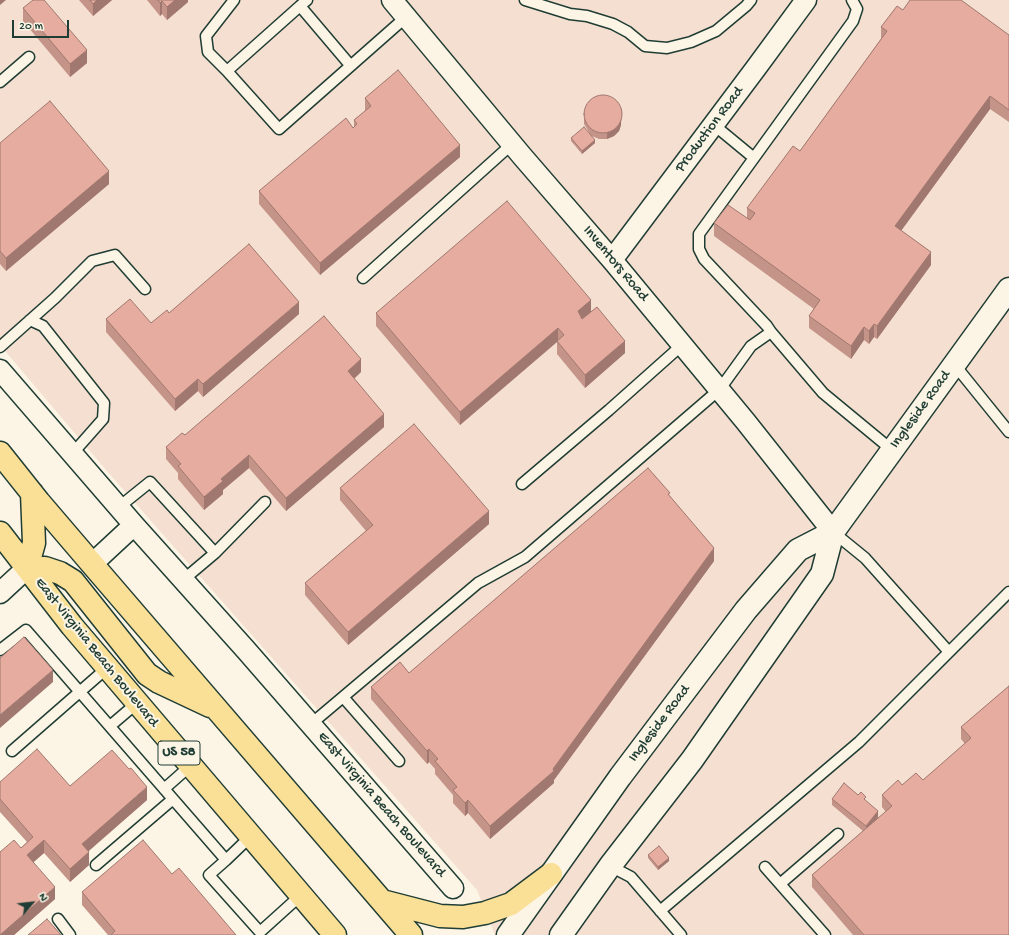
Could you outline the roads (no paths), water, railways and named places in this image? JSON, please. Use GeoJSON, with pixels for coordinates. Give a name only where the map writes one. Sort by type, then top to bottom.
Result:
{"type":"FeatureCollection","features":[{"type":"Feature","properties":{"kind":"main road"},"geometry":{"type":"LineString","coordinates":[[0,453],[92,564],[411,935]]}},
{"type":"Feature","properties":{"kind":"main road"},"geometry":{"type":"LineString","coordinates":[[32,493],[34,543],[27,568],[45,568],[60,573],[72,581],[147,674],[159,682],[216,709]]}},
{"type":"Feature","properties":{"kind":"main road","name":"East Virginia Beach Boulevard"},"geometry":{"type":"LineString","coordinates":[[0,534],[107,668],[335,935]]}},
{"type":"Feature","properties":{"kind":"main road"},"geometry":{"type":"LineString","coordinates":[[382,901],[440,916],[463,917],[485,913],[511,904],[551,874]]}},
{"type":"Feature","properties":{"kind":"street","name":"Inventors Road"},"geometry":{"type":"LineString","coordinates":[[392,0],[720,389],[833,532]]}},
{"type":"Feature","properties":{"kind":"street","name":"Production Road"},"geometry":{"type":"LineString","coordinates":[[612,260],[806,0]]}},
{"type":"Feature","properties":{"kind":"street","name":"Ingleside Road"},"geometry":{"type":"LineString","coordinates":[[561,935],[610,866],[692,760],[822,574],[833,532],[1009,289]]}},
{"type":"Feature","properties":{"kind":"street","name":"East Virginia Beach Boulevard"},"geometry":{"type":"LineString","coordinates":[[0,370],[453,888]]}},
{"type":"Feature","properties":{"kind":"street"},"geometry":{"type":"LineString","coordinates":[[92,564],[134,525]]}},
{"type":"Feature","properties":{"kind":"street","name":"Ingleside Road"},"geometry":{"type":"LineString","coordinates":[[508,935],[620,778],[746,610],[798,550],[833,532]]}},
{"type":"Feature","properties":{"kind":"street"},"geometry":{"type":"LineString","coordinates":[[0,593],[27,568]]}},
{"type":"Feature","properties":{"kind":"lane"},"geometry":{"type":"LineString","coordinates":[[234,0],[206,36],[208,52],[279,129],[406,17]]}},
{"type":"Feature","properties":{"kind":"lane"},"geometry":{"type":"LineString","coordinates":[[525,0],[570,14],[587,16],[613,24],[628,32],[645,46],[667,48],[692,42],[716,31],[751,0]]}},
{"type":"Feature","properties":{"kind":"lane"},"geometry":{"type":"LineString","coordinates":[[852,0],[858,9],[853,21],[699,234],[699,248],[704,259],[767,326],[823,393],[892,450]]}},
{"type":"Feature","properties":{"kind":"lane"},"geometry":{"type":"LineString","coordinates":[[227,71],[303,3],[350,65]]}},
{"type":"Feature","properties":{"kind":"lane"},"geometry":{"type":"LineString","coordinates":[[0,82],[29,56]]}},
{"type":"Feature","properties":{"kind":"lane"},"geometry":{"type":"LineString","coordinates":[[714,125],[754,158]]}},
{"type":"Feature","properties":{"kind":"lane"},"geometry":{"type":"LineString","coordinates":[[364,278],[512,144]]}},
{"type":"Feature","properties":{"kind":"lane"},"geometry":{"type":"LineString","coordinates":[[0,347],[55,298],[92,262],[115,255],[145,289]]}},
{"type":"Feature","properties":{"kind":"lane"},"geometry":{"type":"LineString","coordinates":[[30,320],[43,326],[104,403],[103,419],[73,453]]}},
{"type":"Feature","properties":{"kind":"lane"},"geometry":{"type":"LineString","coordinates":[[311,724],[478,583],[525,557],[720,389],[750,346],[771,332]]}},
{"type":"Feature","properties":{"kind":"lane"},"geometry":{"type":"LineString","coordinates":[[522,484],[682,345]]}},
{"type":"Feature","properties":{"kind":"lane"},"geometry":{"type":"LineString","coordinates":[[954,364],[1009,432]]}},
{"type":"Feature","properties":{"kind":"lane"},"geometry":{"type":"LineString","coordinates":[[119,507],[150,482],[215,553]]}},
{"type":"Feature","properties":{"kind":"lane"},"geometry":{"type":"LineString","coordinates":[[183,580],[215,553],[265,502]]}},
{"type":"Feature","properties":{"kind":"lane"},"geometry":{"type":"LineString","coordinates":[[833,532],[865,558],[948,652]]}},
{"type":"Feature","properties":{"kind":"lane"},"geometry":{"type":"LineString","coordinates":[[660,911],[858,742],[1009,592]]}},
{"type":"Feature","properties":{"kind":"lane"},"geometry":{"type":"LineString","coordinates":[[0,650],[26,630],[226,860]]}},
{"type":"Feature","properties":{"kind":"lane"},"geometry":{"type":"LineString","coordinates":[[12,751],[107,668]]}},
{"type":"Feature","properties":{"kind":"lane"},"geometry":{"type":"LineString","coordinates":[[343,697],[399,761]]}},
{"type":"Feature","properties":{"kind":"lane"},"geometry":{"type":"LineString","coordinates":[[110,726],[137,703]]}},
{"type":"Feature","properties":{"kind":"lane"},"geometry":{"type":"LineString","coordinates":[[164,789],[190,766]]}},
{"type":"Feature","properties":{"kind":"lane"},"geometry":{"type":"LineString","coordinates":[[96,865],[173,799]]}},
{"type":"Feature","properties":{"kind":"lane"},"geometry":{"type":"LineString","coordinates":[[780,884],[838,834]]}},
{"type":"Feature","properties":{"kind":"lane"},"geometry":{"type":"LineString","coordinates":[[250,836],[209,875],[261,934],[301,895]]}},
{"type":"Feature","properties":{"kind":"lane"},"geometry":{"type":"LineString","coordinates":[[610,866],[631,877],[681,935]]}},
{"type":"Feature","properties":{"kind":"lane"},"geometry":{"type":"LineString","coordinates":[[765,867],[825,935]]}},
{"type":"Feature","properties":{"kind":"lane"},"geometry":{"type":"LineString","coordinates":[[58,919],[70,935]]}}]}
